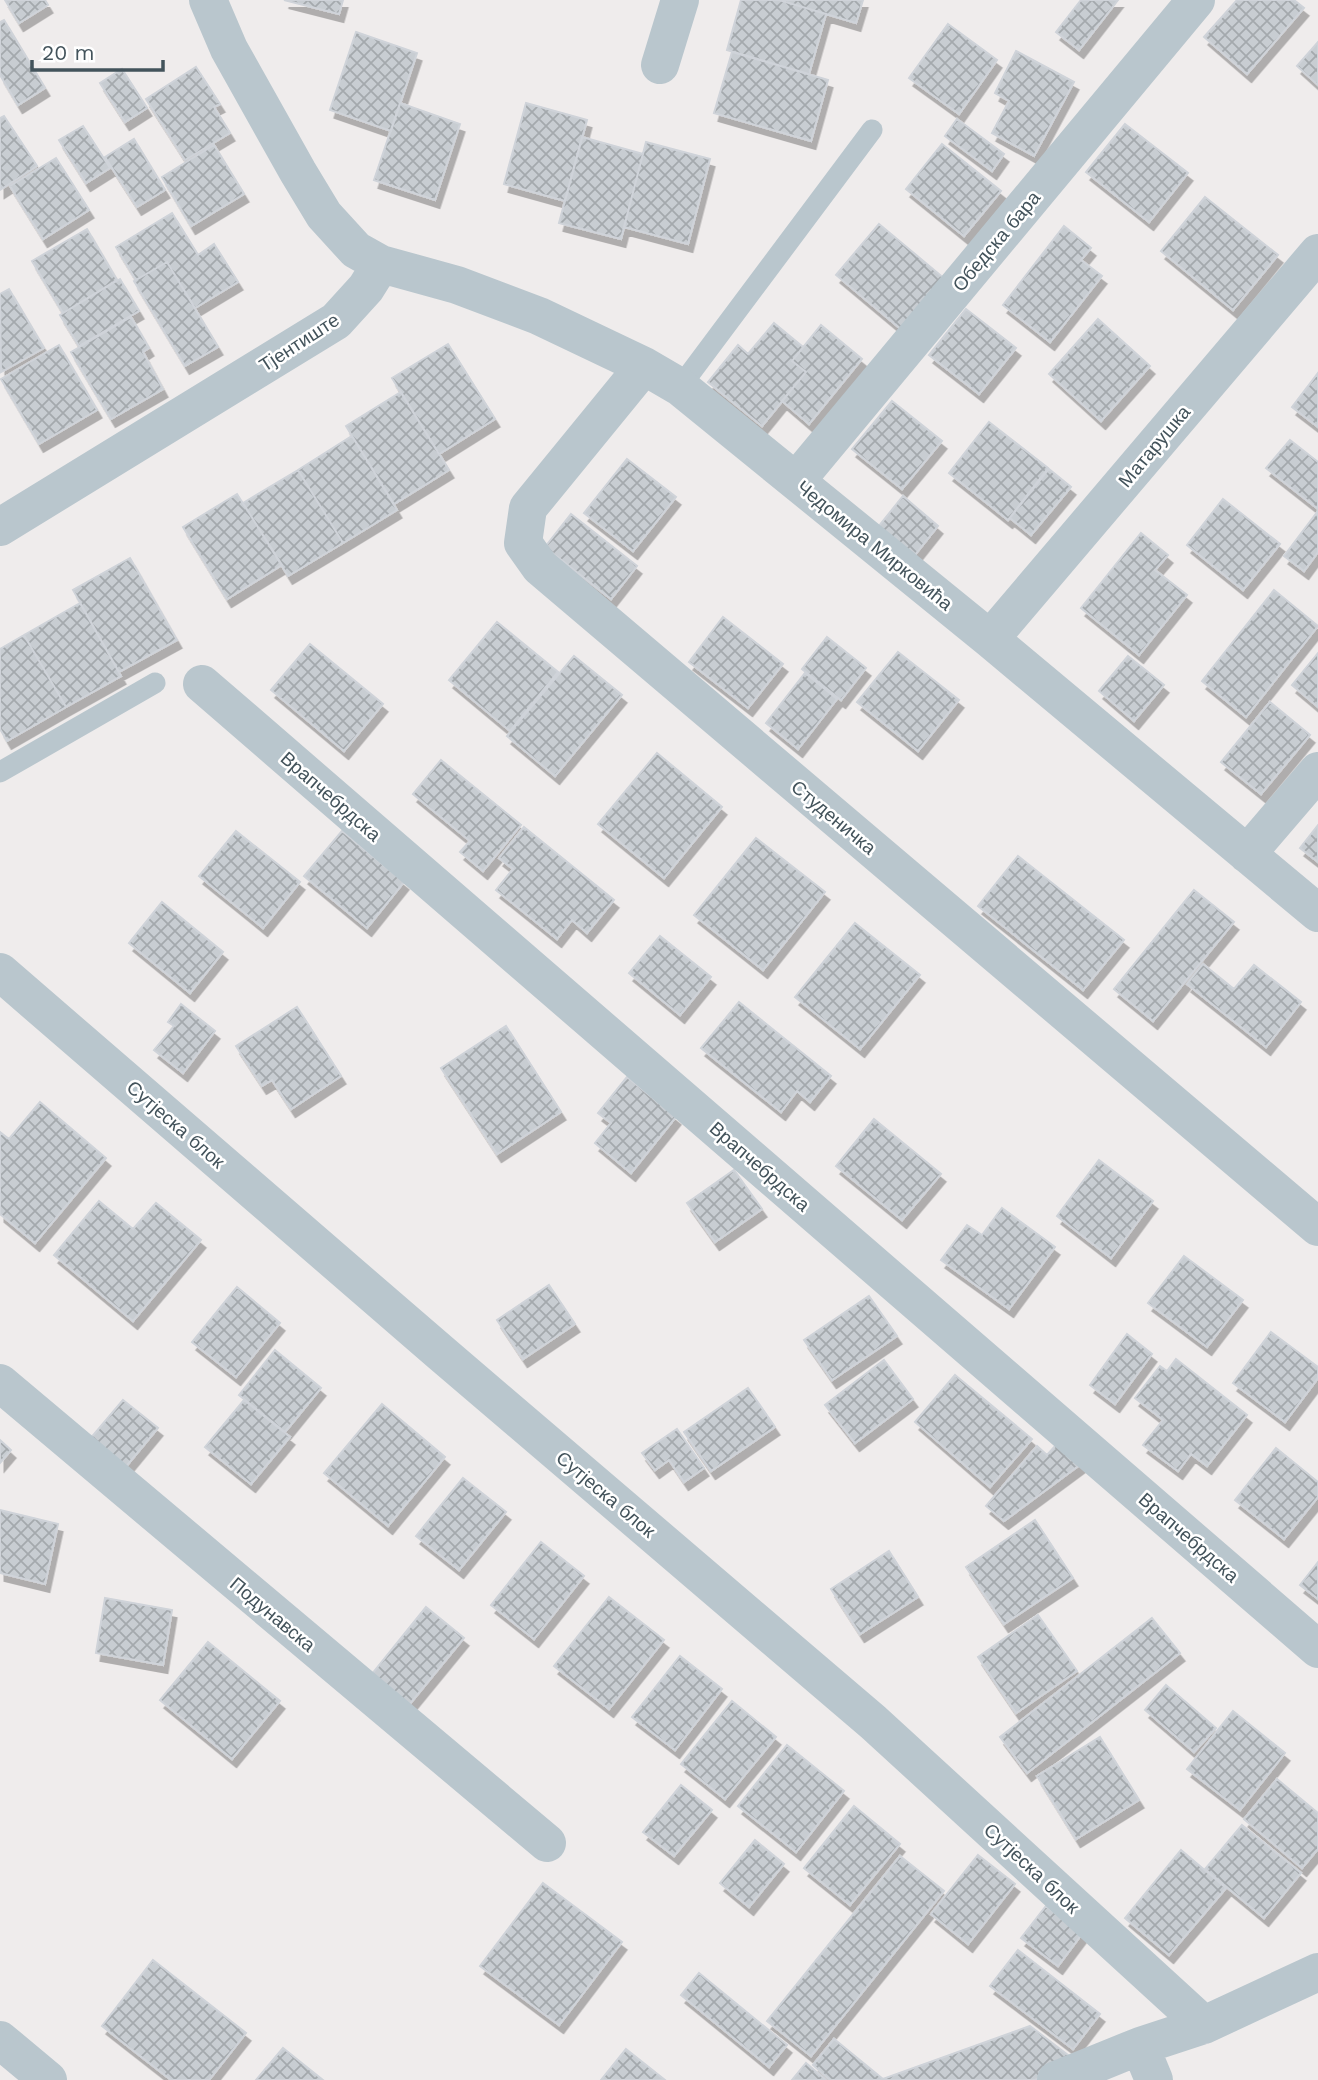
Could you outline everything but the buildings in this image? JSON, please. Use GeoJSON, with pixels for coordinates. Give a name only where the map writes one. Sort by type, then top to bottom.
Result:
{"type":"FeatureCollection","features":[{"type":"Feature","properties":{"kind":"street"},"geometry":{"type":"LineString","coordinates":[[208,0],[229,49],[324,215],[356,250],[380,264]]}},
{"type":"Feature","properties":{"kind":"street"},"geometry":{"type":"LineString","coordinates":[[660,65],[680,0]]}},
{"type":"Feature","properties":{"kind":"street","name":"Обедска бара"},"geometry":{"type":"LineString","coordinates":[[796,481],[1196,0]]}},
{"type":"Feature","properties":{"kind":"street","name":"Матарушка"},"geometry":{"type":"LineString","coordinates":[[990,639],[1318,253]]}},
{"type":"Feature","properties":{"kind":"street","name":"Чедомира Мирковића"},"geometry":{"type":"LineString","coordinates":[[380,264],[457,285],[539,316],[644,366],[680,387],[990,639],[1318,913]]}},
{"type":"Feature","properties":{"kind":"street","name":"Тјентиште"},"geometry":{"type":"LineString","coordinates":[[0,527],[336,321],[366,288],[380,264]]}},
{"type":"Feature","properties":{"kind":"street","name":"Студеничка"},"geometry":{"type":"LineString","coordinates":[[644,366],[528,508],[523,543],[540,567],[1318,1227]]}},
{"type":"Feature","properties":{"kind":"street","name":"Врапчебрдска"},"geometry":{"type":"LineString","coordinates":[[202,684],[1318,1649]]}},
{"type":"Feature","properties":{"kind":"street"},"geometry":{"type":"LineString","coordinates":[[1247,854],[1318,771]]}},
{"type":"Feature","properties":{"kind":"street","name":"Сутјеска блок"},"geometry":{"type":"LineString","coordinates":[[0,972],[873,1722],[1204,2025]]}},
{"type":"Feature","properties":{"kind":"street","name":"Подунавска"},"geometry":{"type":"LineString","coordinates":[[0,1384],[547,1843]]}},
{"type":"Feature","properties":{"kind":"street"},"geometry":{"type":"LineString","coordinates":[[1056,2080],[1147,2063],[1204,2025],[1318,1972]]}},
{"type":"Feature","properties":{"kind":"street"},"geometry":{"type":"LineString","coordinates":[[0,2040],[48,2080]]}},
{"type":"Feature","properties":{"kind":"lane"},"geometry":{"type":"LineString","coordinates":[[680,387],[873,130]]}},
{"type":"Feature","properties":{"kind":"lane"},"geometry":{"type":"LineString","coordinates":[[0,772],[155,683]]}}]}
